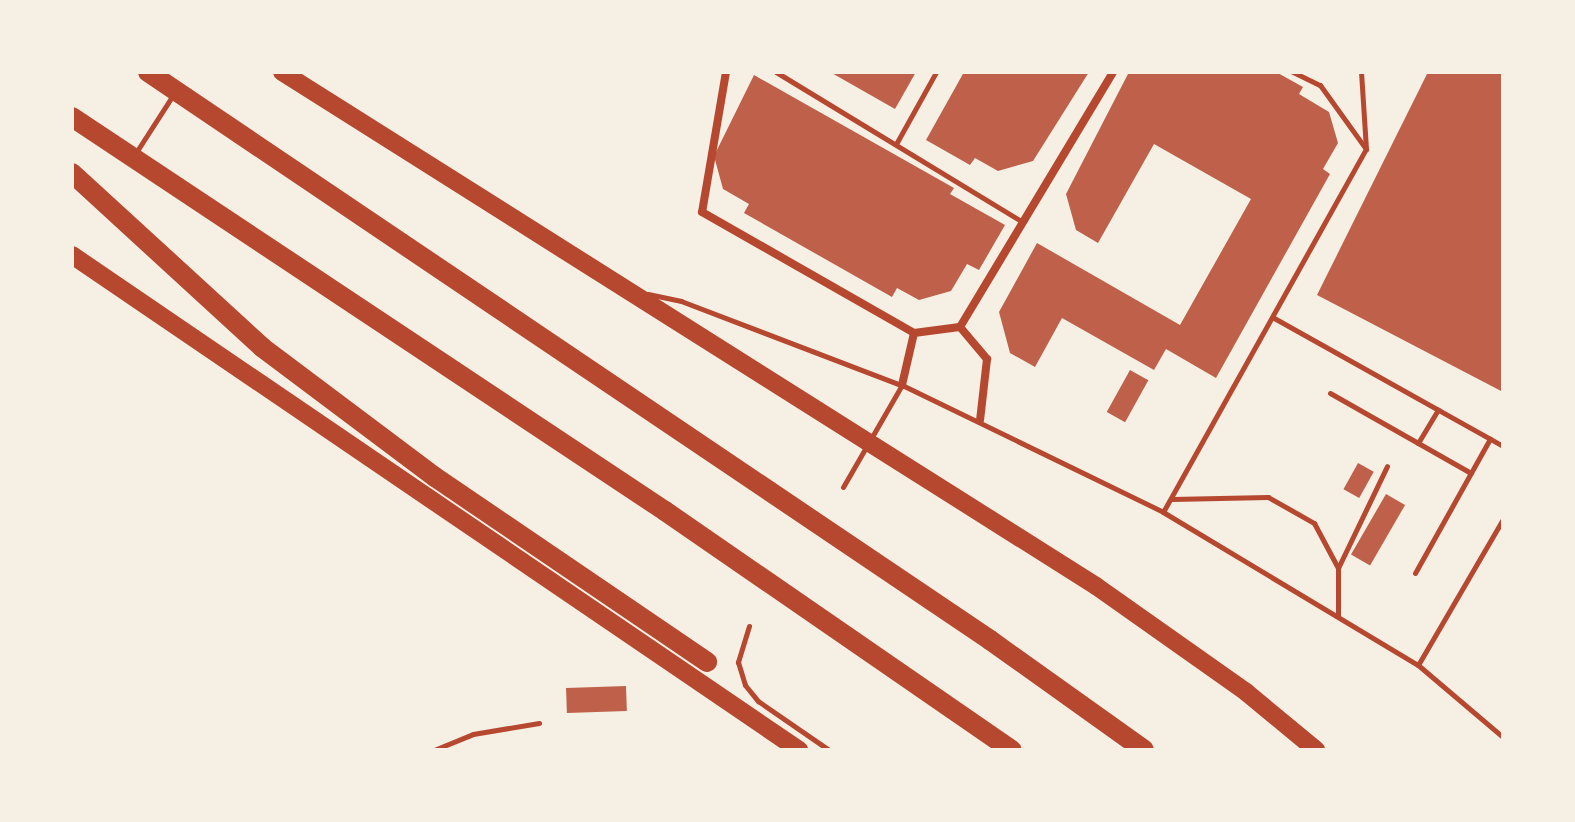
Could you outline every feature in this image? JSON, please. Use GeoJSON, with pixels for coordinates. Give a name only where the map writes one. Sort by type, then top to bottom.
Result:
{"type":"FeatureCollection","features":[{"type":"Feature","properties":{"kind":"highway"},"geometry":{"type":"LineString","coordinates":[[148,72],[990,640],[1144,750]]}},
{"type":"Feature","properties":{"kind":"highway"},"geometry":{"type":"LineString","coordinates":[[72,117],[665,511],[1004,746]]}},
{"type":"Feature","properties":{"kind":"highway"},"geometry":{"type":"LineString","coordinates":[[72,173],[263,348],[435,477],[707,662]]}},
{"type":"Feature","properties":{"kind":"main road"},"geometry":{"type":"LineString","coordinates":[[282,72],[874,441],[1096,586],[1246,692],[1316,750]]}},
{"type":"Feature","properties":{"kind":"main road"},"geometry":{"type":"LineString","coordinates":[[72,255],[799,750]]}},
{"type":"Feature","properties":{"kind":"street"},"geometry":{"type":"LineString","coordinates":[[726,72],[702,212],[914,333],[960,327]]}},
{"type":"Feature","properties":{"kind":"street"},"geometry":{"type":"LineString","coordinates":[[960,327],[1113,72]]}},
{"type":"Feature","properties":{"kind":"street"},"geometry":{"type":"LineString","coordinates":[[960,327],[987,359],[980,420]]}},
{"type":"Feature","properties":{"kind":"street"},"geometry":{"type":"LineString","coordinates":[[902,385],[914,333]]}},
{"type":"Feature","properties":{"kind":"lane"},"geometry":{"type":"LineString","coordinates":[[776,72],[1023,222]]}},
{"type":"Feature","properties":{"kind":"lane"},"geometry":{"type":"LineString","coordinates":[[896,144],[936,72]]}},
{"type":"Feature","properties":{"kind":"lane"},"geometry":{"type":"LineString","coordinates":[[1293,72],[1320,85],[1366,149]]}},
{"type":"Feature","properties":{"kind":"lane"},"geometry":{"type":"LineString","coordinates":[[1163,512],[1366,149],[1361,72]]}},
{"type":"Feature","properties":{"kind":"lane"},"geometry":{"type":"LineString","coordinates":[[133,159],[176,91]]}},
{"type":"Feature","properties":{"kind":"lane"},"geometry":{"type":"LineString","coordinates":[[635,292],[681,301],[902,385],[980,420],[1163,512],[1418,665],[1503,737]]}},
{"type":"Feature","properties":{"kind":"lane"},"geometry":{"type":"LineString","coordinates":[[1274,318],[1503,446]]}},
{"type":"Feature","properties":{"kind":"lane"},"geometry":{"type":"LineString","coordinates":[[843,487],[874,441],[902,385]]}},
{"type":"Feature","properties":{"kind":"lane"},"geometry":{"type":"LineString","coordinates":[[1330,393],[1471,473]]}},
{"type":"Feature","properties":{"kind":"lane"},"geometry":{"type":"LineString","coordinates":[[1418,443],[1438,410]]}},
{"type":"Feature","properties":{"kind":"lane"},"geometry":{"type":"LineString","coordinates":[[1415,573],[1490,439]]}},
{"type":"Feature","properties":{"kind":"lane"},"geometry":{"type":"LineString","coordinates":[[1338,617],[1338,568],[1387,466]]}},
{"type":"Feature","properties":{"kind":"lane"},"geometry":{"type":"LineString","coordinates":[[1172,499],[1268,497],[1314,523],[1338,568]]}},
{"type":"Feature","properties":{"kind":"lane"},"geometry":{"type":"LineString","coordinates":[[1418,665],[1503,519]]}},
{"type":"Feature","properties":{"kind":"lane"},"geometry":{"type":"LineString","coordinates":[[749,626],[738,662],[745,685],[758,701],[829,750]]}},
{"type":"Feature","properties":{"kind":"lane"},"geometry":{"type":"LineString","coordinates":[[434,750],[473,734],[539,723]]}},
{"type":"Feature","properties":{"kind":"building"},"geometry":{"type":"Polygon","coordinates":[[[830,72],[916,72],[895,109],[830,72]]]}},
{"type":"Feature","properties":{"kind":"building"},"geometry":{"type":"Polygon","coordinates":[[[964,72],[1089,72],[1033,161],[998,171],[975,158],[970,165],[926,140],[964,72]]]}},
{"type":"Feature","properties":{"kind":"building"},"geometry":{"type":"Polygon","coordinates":[[[1129,72],[1276,72],[1303,87],[1299,94],[1329,112],[1338,143],[1323,169],[1330,174],[1216,378],[1166,349],[1154,370],[1062,318],[1035,367],[1010,353],[999,312],[1037,243],[1180,325],[1251,199],[1154,144],[1098,243],[1076,230],[1066,194],[1129,72]]]}},
{"type":"Feature","properties":{"kind":"building"},"geometry":{"type":"Polygon","coordinates":[[[1428,72],[1503,72],[1503,392],[1317,295],[1428,72]]]}},
{"type":"Feature","properties":{"kind":"building"},"geometry":{"type":"Polygon","coordinates":[[[754,75],[954,188],[950,194],[1005,225],[979,270],[967,264],[951,291],[919,300],[897,288],[892,297],[744,213],[749,204],[723,189],[714,156],[754,75]]]}},
{"type":"Feature","properties":{"kind":"building"},"geometry":{"type":"Polygon","coordinates":[[[1130,370],[1148,380],[1125,422],[1107,412],[1130,370]]]}},
{"type":"Feature","properties":{"kind":"building"},"geometry":{"type":"Polygon","coordinates":[[[1358,463],[1374,472],[1359,498],[1343,489],[1358,463]]]}},
{"type":"Feature","properties":{"kind":"building"},"geometry":{"type":"Polygon","coordinates":[[[1386,494],[1405,505],[1370,566],[1351,555],[1386,494]]]}},
{"type":"Feature","properties":{"kind":"building"},"geometry":{"type":"Polygon","coordinates":[[[626,686],[627,711],[567,713],[566,688],[626,686]]]}}]}
